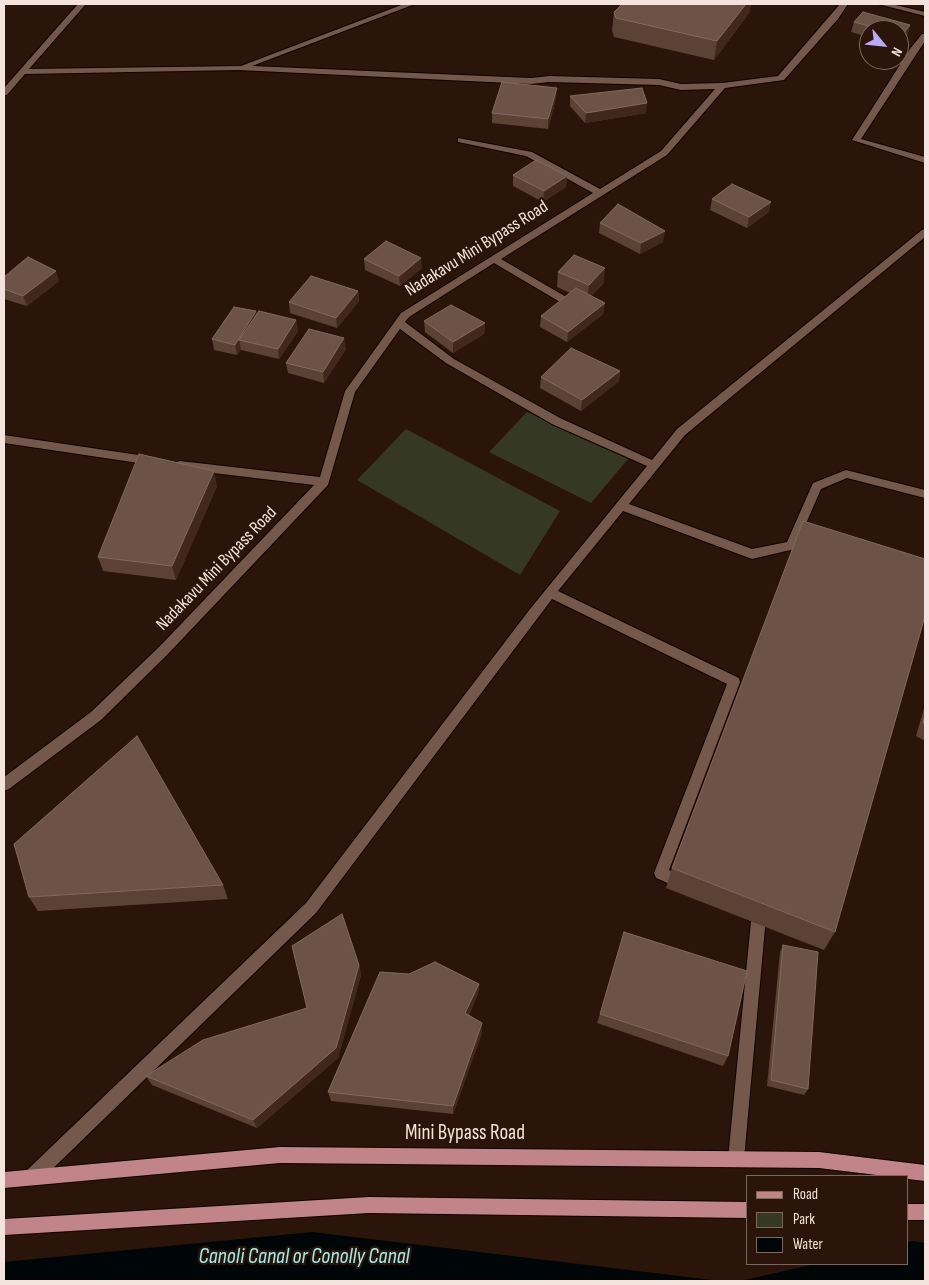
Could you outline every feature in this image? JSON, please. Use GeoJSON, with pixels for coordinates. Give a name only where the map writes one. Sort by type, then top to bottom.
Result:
{"type":"FeatureCollection","features":[{"type":"Feature","properties":{"kind":"main road","name":"Mini Bypass Road"},"geometry":{"type":"LineString","coordinates":[[4,1180],[280,1155],[819,1160],[925,1173]]}},
{"type":"Feature","properties":{"kind":"main road"},"geometry":{"type":"LineString","coordinates":[[4,1226],[369,1205],[746,1210]]}},
{"type":"Feature","properties":{"kind":"main road"},"geometry":{"type":"LineString","coordinates":[[909,1212],[925,1212]]}},
{"type":"Feature","properties":{"kind":"street"},"geometry":{"type":"LineString","coordinates":[[4,93],[82,4]]}},
{"type":"Feature","properties":{"kind":"street"},"geometry":{"type":"LineString","coordinates":[[238,68],[411,4]]}},
{"type":"Feature","properties":{"kind":"street"},"geometry":{"type":"LineString","coordinates":[[22,72],[238,68],[532,81],[549,79],[659,82],[682,87],[722,86],[781,78],[835,17],[844,4]]}},
{"type":"Feature","properties":{"kind":"street"},"geometry":{"type":"LineString","coordinates":[[882,4],[925,14]]}},
{"type":"Feature","properties":{"kind":"street"},"geometry":{"type":"LineString","coordinates":[[925,36],[914,49],[856,140],[925,160]]}},
{"type":"Feature","properties":{"kind":"street","name":"Nadakavu Mini Bypass Road"},"geometry":{"type":"LineString","coordinates":[[4,785],[96,716],[164,650],[324,482],[350,391],[405,315],[664,153],[722,86]]}},
{"type":"Feature","properties":{"kind":"street"},"geometry":{"type":"LineString","coordinates":[[461,140],[529,154],[600,193]]}},
{"type":"Feature","properties":{"kind":"street"},"geometry":{"type":"LineString","coordinates":[[32,1177],[311,908],[550,594],[681,432],[925,232]]}},
{"type":"Feature","properties":{"kind":"street"},"geometry":{"type":"LineString","coordinates":[[494,259],[564,300]]}},
{"type":"Feature","properties":{"kind":"street"},"geometry":{"type":"LineString","coordinates":[[399,324],[450,361],[556,421],[654,465]]}},
{"type":"Feature","properties":{"kind":"street"},"geometry":{"type":"LineString","coordinates":[[4,439],[116,457],[324,482]]}},
{"type":"Feature","properties":{"kind":"street"},"geometry":{"type":"LineString","coordinates":[[621,506],[752,554],[791,546],[817,486],[846,474],[925,494]]}},
{"type":"Feature","properties":{"kind":"street"},"geometry":{"type":"LineString","coordinates":[[550,594],[734,682],[661,873],[696,889]]}},
{"type":"Feature","properties":{"kind":"street"},"geometry":{"type":"LineString","coordinates":[[736,1159],[759,917],[741,909]]}},
{"type":"Feature","properties":{"kind":"green space"},"geometry":{"type":"Polygon","coordinates":[[[527,412],[628,459],[591,503],[489,452],[527,412]]]}},
{"type":"Feature","properties":{"kind":"green space"},"geometry":{"type":"Polygon","coordinates":[[[406,429],[560,511],[520,575],[357,480],[406,429]]]}},
{"type":"Feature","properties":{"kind":"water","name":"Canoli Canal or Conolly Canal"},"geometry":{"type":"Polygon","coordinates":[[[312,1232],[721,1281],[4,1281],[4,1262],[312,1232]]]}},
{"type":"Feature","properties":{"kind":"water"},"geometry":{"type":"Polygon","coordinates":[[[909,1242],[925,1243],[925,1281],[740,1281],[811,1265],[909,1265],[909,1242]]]}},
{"type":"Feature","properties":{"kind":"building"},"geometry":{"type":"Polygon","coordinates":[[[622,4],[746,4],[717,41],[616,18],[614,12],[622,4]]]}},
{"type":"Feature","properties":{"kind":"building"},"geometry":{"type":"Polygon","coordinates":[[[863,12],[892,20],[859,20],[859,23],[854,22],[863,12]]]}},
{"type":"Feature","properties":{"kind":"building"},"geometry":{"type":"Polygon","coordinates":[[[502,82],[557,88],[548,119],[492,113],[502,82]]]}},
{"type":"Feature","properties":{"kind":"building"},"geometry":{"type":"Polygon","coordinates":[[[642,88],[647,103],[586,113],[570,96],[642,88]]]}},
{"type":"Feature","properties":{"kind":"building"},"geometry":{"type":"Polygon","coordinates":[[[536,160],[567,176],[544,191],[513,175],[536,160]]]}},
{"type":"Feature","properties":{"kind":"building"},"geometry":{"type":"Polygon","coordinates":[[[732,184],[771,202],[749,217],[712,199],[732,184]]]}},
{"type":"Feature","properties":{"kind":"building"},"geometry":{"type":"Polygon","coordinates":[[[618,204],[665,231],[641,243],[600,223],[618,204]]]}},
{"type":"Feature","properties":{"kind":"building"},"geometry":{"type":"Polygon","coordinates":[[[386,241],[421,258],[399,276],[364,259],[386,241]]]}},
{"type":"Feature","properties":{"kind":"building"},"geometry":{"type":"Polygon","coordinates":[[[574,255],[605,268],[589,285],[558,272],[574,255]]]}},
{"type":"Feature","properties":{"kind":"building"},"geometry":{"type":"Polygon","coordinates":[[[28,257],[56,271],[23,296],[4,289],[4,277],[28,257]]]}},
{"type":"Feature","properties":{"kind":"building"},"geometry":{"type":"Polygon","coordinates":[[[311,276],[358,291],[336,318],[289,302],[311,276]]]}},
{"type":"Feature","properties":{"kind":"building"},"geometry":{"type":"Polygon","coordinates":[[[576,288],[605,303],[568,332],[541,316],[576,288]]]}},
{"type":"Feature","properties":{"kind":"building"},"geometry":{"type":"Polygon","coordinates":[[[451,305],[485,323],[453,342],[424,321],[451,305]]]}},
{"type":"Feature","properties":{"kind":"building"},"geometry":{"type":"Polygon","coordinates":[[[234,307],[256,311],[235,345],[212,339],[234,307]]]}},
{"type":"Feature","properties":{"kind":"building"},"geometry":{"type":"Polygon","coordinates":[[[259,311],[296,320],[278,349],[239,340],[259,311]]]}},
{"type":"Feature","properties":{"kind":"building"},"geometry":{"type":"Polygon","coordinates":[[[309,329],[344,338],[323,372],[286,363],[309,329]]]}},
{"type":"Feature","properties":{"kind":"building"},"geometry":{"type":"Polygon","coordinates":[[[571,348],[620,371],[582,400],[541,377],[571,348]]]}},
{"type":"Feature","properties":{"kind":"building"},"geometry":{"type":"Polygon","coordinates":[[[139,454],[214,471],[172,566],[98,557],[139,454]]]}},
{"type":"Feature","properties":{"kind":"building"},"geometry":{"type":"Polygon","coordinates":[[[803,521],[925,559],[925,616],[835,932],[672,868],[803,521]]]}},
{"type":"Feature","properties":{"kind":"building"},"geometry":{"type":"Polygon","coordinates":[[[137,736],[223,885],[29,897],[14,844],[137,736]]]}},
{"type":"Feature","properties":{"kind":"building"},"geometry":{"type":"Polygon","coordinates":[[[342,914],[359,965],[336,1048],[253,1120],[146,1076],[203,1040],[307,1008],[292,946],[342,914]]]}},
{"type":"Feature","properties":{"kind":"building"},"geometry":{"type":"Polygon","coordinates":[[[624,932],[747,971],[728,1056],[600,1014],[624,932]]]}},
{"type":"Feature","properties":{"kind":"building"},"geometry":{"type":"Polygon","coordinates":[[[783,945],[818,952],[808,1089],[771,1080],[783,945]]]}},
{"type":"Feature","properties":{"kind":"building"},"geometry":{"type":"Polygon","coordinates":[[[435,962],[479,984],[465,1013],[482,1023],[453,1106],[328,1092],[380,972],[409,974],[435,962]]]}}]}
